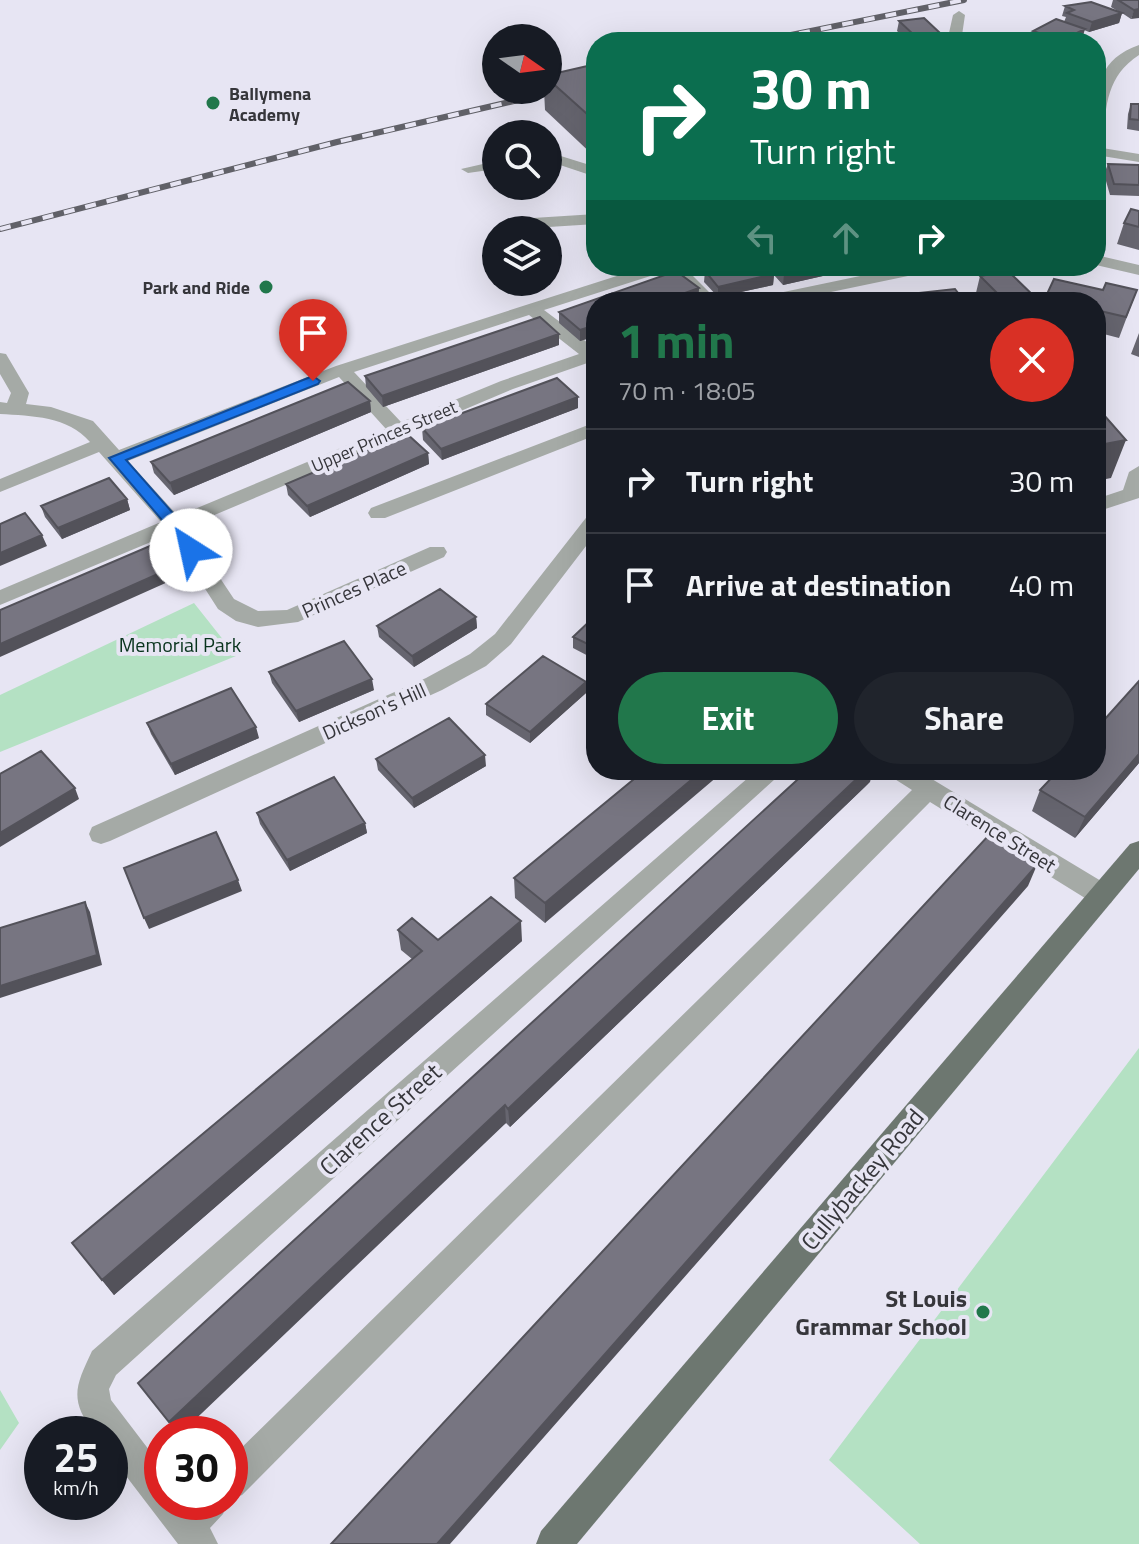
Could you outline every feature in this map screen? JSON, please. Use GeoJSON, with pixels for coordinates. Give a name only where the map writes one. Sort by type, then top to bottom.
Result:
{"type":"FeatureCollection","features":[{"type":"Feature","properties":{"kind":"main road","name":"Cullybackey Road"},"geometry":{"type":"LineString","coordinates":[[554,1544],[1139,851]]}},
{"type":"Feature","properties":{"kind":"street"},"geometry":{"type":"LineString","coordinates":[[956,32],[959,15]]}},
{"type":"Feature","properties":{"kind":"street"},"geometry":{"type":"LineString","coordinates":[[1106,78],[1113,67],[1139,49]]}},
{"type":"Feature","properties":{"kind":"street"},"geometry":{"type":"LineString","coordinates":[[1106,153],[1139,158]]}},
{"type":"Feature","properties":{"kind":"street"},"geometry":{"type":"LineString","coordinates":[[562,161],[586,169]]}},
{"type":"Feature","properties":{"kind":"street"},"geometry":{"type":"LineString","coordinates":[[468,169],[482,167]]}},
{"type":"Feature","properties":{"kind":"street"},"geometry":{"type":"LineString","coordinates":[[562,221],[586,220]]}},
{"type":"Feature","properties":{"kind":"street"},"geometry":{"type":"LineString","coordinates":[[1106,262],[1139,270]]}},
{"type":"Feature","properties":{"kind":"street"},"geometry":{"type":"LineString","coordinates":[[0,486],[342,370],[634,276]]}},
{"type":"Feature","properties":{"kind":"street"},"geometry":{"type":"LineString","coordinates":[[684,276],[701,292]]}},
{"type":"Feature","properties":{"kind":"street"},"geometry":{"type":"LineString","coordinates":[[807,292],[884,276]]}},
{"type":"Feature","properties":{"kind":"street"},"geometry":{"type":"LineString","coordinates":[[532,309],[586,349]]}},
{"type":"Feature","properties":{"kind":"street"},"geometry":{"type":"LineString","coordinates":[[0,358],[20,393],[7,408]]}},
{"type":"Feature","properties":{"kind":"street","name":"Upper Princes Street"},"geometry":{"type":"LineString","coordinates":[[0,598],[507,385],[586,358]]}},
{"type":"Feature","properties":{"kind":"street"},"geometry":{"type":"LineString","coordinates":[[342,370],[398,430]]}},
{"type":"Feature","properties":{"kind":"street","name":"Princes Place"},"geometry":{"type":"LineString","coordinates":[[7,408],[44,411],[86,425],[173,523],[226,604],[244,616],[273,620],[309,610],[437,552]]}},
{"type":"Feature","properties":{"kind":"street"},"geometry":{"type":"LineString","coordinates":[[378,513],[586,432]]}},
{"type":"Feature","properties":{"kind":"street"},"geometry":{"type":"LineString","coordinates":[[1106,503],[1132,494],[1139,472]]}},
{"type":"Feature","properties":{"kind":"street","name":"Dickson's Hill"},"geometry":{"type":"LineString","coordinates":[[101,834],[434,684],[478,660],[503,639],[586,532]]}},
{"type":"Feature","properties":{"kind":"street","name":"Clarence Street"},"geometry":{"type":"LineString","coordinates":[[144,1471],[95,1407],[92,1388],[104,1363],[762,780]]}},
{"type":"Feature","properties":{"kind":"street","name":"Clarence Street"},"geometry":{"type":"LineString","coordinates":[[914,780],[1102,895]]}},
{"type":"Feature","properties":{"kind":"street"},"geometry":{"type":"LineString","coordinates":[[248,1465],[928,789]]}},
{"type":"Feature","properties":{"kind":"green space","name":"Memorial Park"},"geometry":{"type":"Polygon","coordinates":[[[194,603],[236,656],[0,752],[0,695],[194,603]]]}},
{"type":"Feature","properties":{"kind":"green space"},"geometry":{"type":"Polygon","coordinates":[[[1139,1048],[1139,1544],[920,1544],[829,1460],[1139,1048]]]}},
{"type":"Feature","properties":{"kind":"green space"},"geometry":{"type":"Polygon","coordinates":[[[0,1390],[19,1423],[0,1450],[0,1390]]]}},
{"type":"Feature","properties":{"kind":"building"},"geometry":{"type":"Polygon","coordinates":[[[1118,0],[1139,0],[1139,9],[1134,10],[1118,0]]]}},
{"type":"Feature","properties":{"kind":"building"},"geometry":{"type":"Polygon","coordinates":[[[1091,2],[1122,13],[1092,22],[1067,13],[1074,10],[1065,6],[1091,2]]]}},
{"type":"Feature","properties":{"kind":"building"},"geometry":{"type":"Polygon","coordinates":[[[924,18],[939,32],[911,32],[899,21],[924,18]]]}},
{"type":"Feature","properties":{"kind":"building"},"geometry":{"type":"Polygon","coordinates":[[[1056,19],[1085,29],[1079,32],[1033,31],[1056,19]]]}},
{"type":"Feature","properties":{"kind":"building"},"geometry":{"type":"Polygon","coordinates":[[[586,66],[586,113],[562,92],[562,72],[586,66]]]}},
{"type":"Feature","properties":{"kind":"building"},"geometry":{"type":"Polygon","coordinates":[[[1131,104],[1139,104],[1139,120],[1130,119],[1131,104]]]}},
{"type":"Feature","properties":{"kind":"building"},"geometry":{"type":"Polygon","coordinates":[[[1108,164],[1139,165],[1139,185],[1114,184],[1108,164]]]}},
{"type":"Feature","properties":{"kind":"building"},"geometry":{"type":"Polygon","coordinates":[[[1131,209],[1139,211],[1139,227],[1124,223],[1131,209]]]}},
{"type":"Feature","properties":{"kind":"building"},"geometry":{"type":"Polygon","coordinates":[[[662,276],[683,276],[699,288],[688,292],[616,292],[662,276]]]}},
{"type":"Feature","properties":{"kind":"building"},"geometry":{"type":"Polygon","coordinates":[[[709,276],[765,276],[718,287],[709,276]]]}},
{"type":"Feature","properties":{"kind":"building"},"geometry":{"type":"Polygon","coordinates":[[[980,276],[1013,276],[1030,292],[996,292],[980,276]]]}},
{"type":"Feature","properties":{"kind":"building"},"geometry":{"type":"Polygon","coordinates":[[[1054,279],[1103,290],[1106,283],[1137,290],[1126,317],[1106,312],[1106,292],[1048,292],[1054,279]]]}},
{"type":"Feature","properties":{"kind":"building"},"geometry":{"type":"Polygon","coordinates":[[[955,289],[957,292],[928,292],[955,289]]]}},
{"type":"Feature","properties":{"kind":"building"},"geometry":{"type":"Polygon","coordinates":[[[586,303],[586,328],[580,330],[559,312],[586,303]]]}},
{"type":"Feature","properties":{"kind":"building"},"geometry":{"type":"Polygon","coordinates":[[[540,317],[559,334],[382,396],[365,376],[540,317]]]}},
{"type":"Feature","properties":{"kind":"building"},"geometry":{"type":"Polygon","coordinates":[[[557,378],[578,397],[441,449],[422,428],[557,378]]]}},
{"type":"Feature","properties":{"kind":"building"},"geometry":{"type":"Polygon","coordinates":[[[348,382],[370,401],[170,483],[151,462],[348,382]]]}},
{"type":"Feature","properties":{"kind":"building"},"geometry":{"type":"Polygon","coordinates":[[[1106,417],[1126,440],[1106,444],[1106,417]]]}},
{"type":"Feature","properties":{"kind":"building"},"geometry":{"type":"Polygon","coordinates":[[[406,433],[428,453],[307,506],[286,484],[406,433]]]}},
{"type":"Feature","properties":{"kind":"building"},"geometry":{"type":"Polygon","coordinates":[[[109,478],[127,499],[58,528],[41,506],[109,478]]]}},
{"type":"Feature","properties":{"kind":"building"},"geometry":{"type":"Polygon","coordinates":[[[25,513],[42,535],[0,553],[0,524],[25,513]]]}},
{"type":"Feature","properties":{"kind":"building"},"geometry":{"type":"Polygon","coordinates":[[[157,543],[176,566],[0,644],[0,610],[157,543]]]}},
{"type":"Feature","properties":{"kind":"building"},"geometry":{"type":"Polygon","coordinates":[[[440,589],[476,617],[412,656],[377,626],[440,589]]]}},
{"type":"Feature","properties":{"kind":"building"},"geometry":{"type":"Polygon","coordinates":[[[586,625],[586,643],[573,637],[586,625]]]}},
{"type":"Feature","properties":{"kind":"building"},"geometry":{"type":"Polygon","coordinates":[[[344,641],[372,679],[296,711],[269,672],[344,641]]]}},
{"type":"Feature","properties":{"kind":"building"},"geometry":{"type":"Polygon","coordinates":[[[543,656],[586,682],[530,732],[486,704],[543,656]]]}},
{"type":"Feature","properties":{"kind":"building"},"geometry":{"type":"Polygon","coordinates":[[[1139,681],[1139,754],[1085,817],[1040,790],[1050,780],[1106,780],[1106,718],[1139,681]]]}},
{"type":"Feature","properties":{"kind":"building"},"geometry":{"type":"Polygon","coordinates":[[[231,688],[256,727],[171,764],[147,723],[231,688]]]}},
{"type":"Feature","properties":{"kind":"building"},"geometry":{"type":"Polygon","coordinates":[[[449,718],[485,755],[412,798],[376,759],[449,718]]]}},
{"type":"Feature","properties":{"kind":"building"},"geometry":{"type":"Polygon","coordinates":[[[41,751],[75,788],[0,833],[0,774],[41,751]]]}},
{"type":"Feature","properties":{"kind":"building"},"geometry":{"type":"Polygon","coordinates":[[[334,777],[365,823],[287,860],[257,813],[334,777]]]}},
{"type":"Feature","properties":{"kind":"building"},"geometry":{"type":"Polygon","coordinates":[[[633,780],[691,780],[545,903],[514,878],[633,780]]]}},
{"type":"Feature","properties":{"kind":"building"},"geometry":{"type":"Polygon","coordinates":[[[797,780],[855,780],[508,1109],[505,1105],[175,1416],[164,1416],[138,1383],[797,780]]]}},
{"type":"Feature","properties":{"kind":"building"},"geometry":{"type":"Polygon","coordinates":[[[216,832],[238,880],[144,918],[124,868],[216,832]]]}},
{"type":"Feature","properties":{"kind":"building"},"geometry":{"type":"Polygon","coordinates":[[[989,835],[1037,865],[437,1544],[331,1544],[989,835]]]}},
{"type":"Feature","properties":{"kind":"building"},"geometry":{"type":"Polygon","coordinates":[[[491,897],[521,921],[102,1280],[72,1243],[422,951],[398,930],[412,918],[438,940],[491,897]]]}},
{"type":"Feature","properties":{"kind":"building"},"geometry":{"type":"Polygon","coordinates":[[[85,902],[97,955],[0,986],[0,928],[85,902]]]}},
{"type":"Feature","properties":{"kind":"railway"},"geometry":{"type":"LineString","coordinates":[[806,32],[964,0]]}},
{"type":"Feature","properties":{"kind":"railway"},"geometry":{"type":"LineString","coordinates":[[0,229],[337,142],[586,84]]}},
{"type":"Feature","properties":{"kind":"place","name":"Ballymena Academy"},"geometry":{"type":"Point","coordinates":[213,103]}},
{"type":"Feature","properties":{"kind":"place","name":"Park and Ride"},"geometry":{"type":"Point","coordinates":[266,287]}},
{"type":"Feature","properties":{"kind":"place","name":"St Louis Grammar School"},"geometry":{"type":"Point","coordinates":[983,1312]}},
{"type":"Feature","properties":{"kind":"route"},"geometry":{"type":"LineString","coordinates":[[191,550],[173,523],[117,458],[313,381]]}}]}
